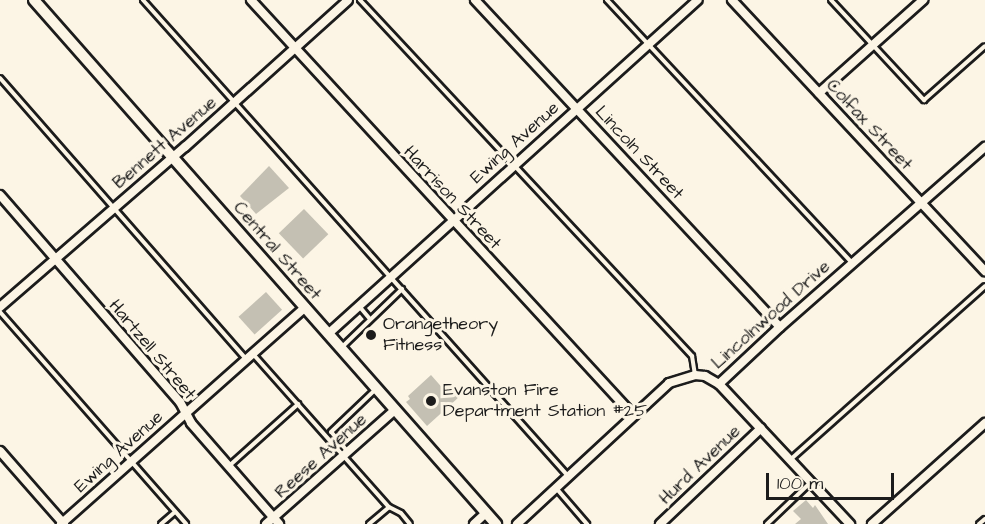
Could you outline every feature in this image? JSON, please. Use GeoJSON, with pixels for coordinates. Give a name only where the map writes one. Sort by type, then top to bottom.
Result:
{"type":"FeatureCollection","features":[{"type":"Feature","properties":{"kind":"main road","name":"Central Street"},"geometry":{"type":"LineString","coordinates":[[34,0],[496,524]]}},
{"type":"Feature","properties":{"kind":"street","name":"Harrison Street"},"geometry":{"type":"LineString","coordinates":[[251,0],[633,415]]}},
{"type":"Feature","properties":{"kind":"street","name":"Bennett Avenue"},"geometry":{"type":"LineString","coordinates":[[0,307],[348,0]]}},
{"type":"Feature","properties":{"kind":"street","name":"Lincoln Street"},"geometry":{"type":"LineString","coordinates":[[475,0],[780,327]]}},
{"type":"Feature","properties":{"kind":"street","name":"Ewing Avenue"},"geometry":{"type":"LineString","coordinates":[[328,334],[451,219],[697,0]]}},
{"type":"Feature","properties":{"kind":"street","name":"Colfax Street"},"geometry":{"type":"LineString","coordinates":[[732,0],[985,271]]}},
{"type":"Feature","properties":{"kind":"street"},"geometry":{"type":"LineString","coordinates":[[819,93],[923,0]]}},
{"type":"Feature","properties":{"kind":"street","name":"Lincolnwood Drive"},"geometry":{"type":"LineString","coordinates":[[516,524],[669,383],[695,375],[705,376],[720,384],[780,327],[985,147]]}},
{"type":"Feature","properties":{"kind":"street","name":"Hartzell Street"},"geometry":{"type":"LineString","coordinates":[[0,195],[180,402],[191,423],[277,521]]}},
{"type":"Feature","properties":{"kind":"street","name":"Ewing Avenue"},"geometry":{"type":"LineString","coordinates":[[62,523],[305,307]]}},
{"type":"Feature","properties":{"kind":"street"},"geometry":{"type":"LineString","coordinates":[[720,384],[850,524]]}},
{"type":"Feature","properties":{"kind":"street","name":"Reese Avenue"},"geometry":{"type":"LineString","coordinates":[[266,524],[277,521],[395,410]]}},
{"type":"Feature","properties":{"kind":"street"},"geometry":{"type":"LineString","coordinates":[[872,524],[985,423]]}},
{"type":"Feature","properties":{"kind":"street","name":"Hurd Avenue"},"geometry":{"type":"LineString","coordinates":[[660,524],[761,428]]}},
{"type":"Feature","properties":{"kind":"street"},"geometry":{"type":"LineString","coordinates":[[0,451],[62,523]]}},
{"type":"Feature","properties":{"kind":"street"},"geometry":{"type":"LineString","coordinates":[[474,524],[486,513]]}},
{"type":"Feature","properties":{"kind":"lane"},"geometry":{"type":"LineString","coordinates":[[142,0],[568,476]]}},
{"type":"Feature","properties":{"kind":"lane"},"geometry":{"type":"LineString","coordinates":[[360,0],[692,356],[695,375]]}},
{"type":"Feature","properties":{"kind":"lane"},"geometry":{"type":"LineString","coordinates":[[606,0],[852,264]]}},
{"type":"Feature","properties":{"kind":"lane"},"geometry":{"type":"LineString","coordinates":[[831,0],[924,99],[985,46]]}},
{"type":"Feature","properties":{"kind":"lane"},"geometry":{"type":"LineString","coordinates":[[0,78],[113,207],[249,356],[346,454]]}},
{"type":"Feature","properties":{"kind":"lane"},"geometry":{"type":"LineString","coordinates":[[790,459],[985,286]]}},
{"type":"Feature","properties":{"kind":"lane"},"geometry":{"type":"LineString","coordinates":[[341,348],[402,289]]}},
{"type":"Feature","properties":{"kind":"lane"},"geometry":{"type":"LineString","coordinates":[[358,305],[370,319]]}},
{"type":"Feature","properties":{"kind":"lane"},"geometry":{"type":"LineString","coordinates":[[0,312],[186,524]]}},
{"type":"Feature","properties":{"kind":"lane"},"geometry":{"type":"LineString","coordinates":[[377,389],[331,432],[389,507],[400,513],[410,524]]}},
{"type":"Feature","properties":{"kind":"lane"},"geometry":{"type":"LineString","coordinates":[[229,466],[298,404]]}},
{"type":"Feature","properties":{"kind":"lane"},"geometry":{"type":"LineString","coordinates":[[767,524],[811,482]]}},
{"type":"Feature","properties":{"kind":"lane"},"geometry":{"type":"LineString","coordinates":[[555,488],[587,524]]}},
{"type":"Feature","properties":{"kind":"lane"},"geometry":{"type":"LineString","coordinates":[[369,524],[389,507]]}},
{"type":"Feature","properties":{"kind":"lane"},"geometry":{"type":"LineString","coordinates":[[161,524],[175,512]]}},
{"type":"Feature","properties":{"kind":"lane"},"geometry":{"type":"LineString","coordinates":[[979,524],[985,519]]}},
{"type":"Feature","properties":{"kind":"building"},"geometry":{"type":"Polygon","coordinates":[[[269,166],[289,188],[256,214],[240,196],[269,166]]]}},
{"type":"Feature","properties":{"kind":"building"},"geometry":{"type":"Polygon","coordinates":[[[304,209],[328,234],[303,258],[279,233],[304,209]]]}},
{"type":"Feature","properties":{"kind":"building"},"geometry":{"type":"Polygon","coordinates":[[[266,292],[282,310],[255,335],[239,317],[266,292]]]}},
{"type":"Feature","properties":{"kind":"building","name":"Evanston Fire Department Station #25"},"geometry":{"type":"Polygon","coordinates":[[[431,375],[446,392],[450,388],[459,397],[427,426],[406,402],[410,399],[408,396],[431,375]]]}},
{"type":"Feature","properties":{"kind":"building"},"geometry":{"type":"Polygon","coordinates":[[[806,500],[813,508],[815,505],[828,524],[795,524],[801,519],[793,511],[806,500]]]}},
{"type":"Feature","properties":{"kind":"place","name":"Orangetheory Fitness"},"geometry":{"type":"Point","coordinates":[371,335]}},
{"type":"Feature","properties":{"kind":"place","name":"Evanston Fire Department Station #25"},"geometry":{"type":"Point","coordinates":[431,401]}}]}
